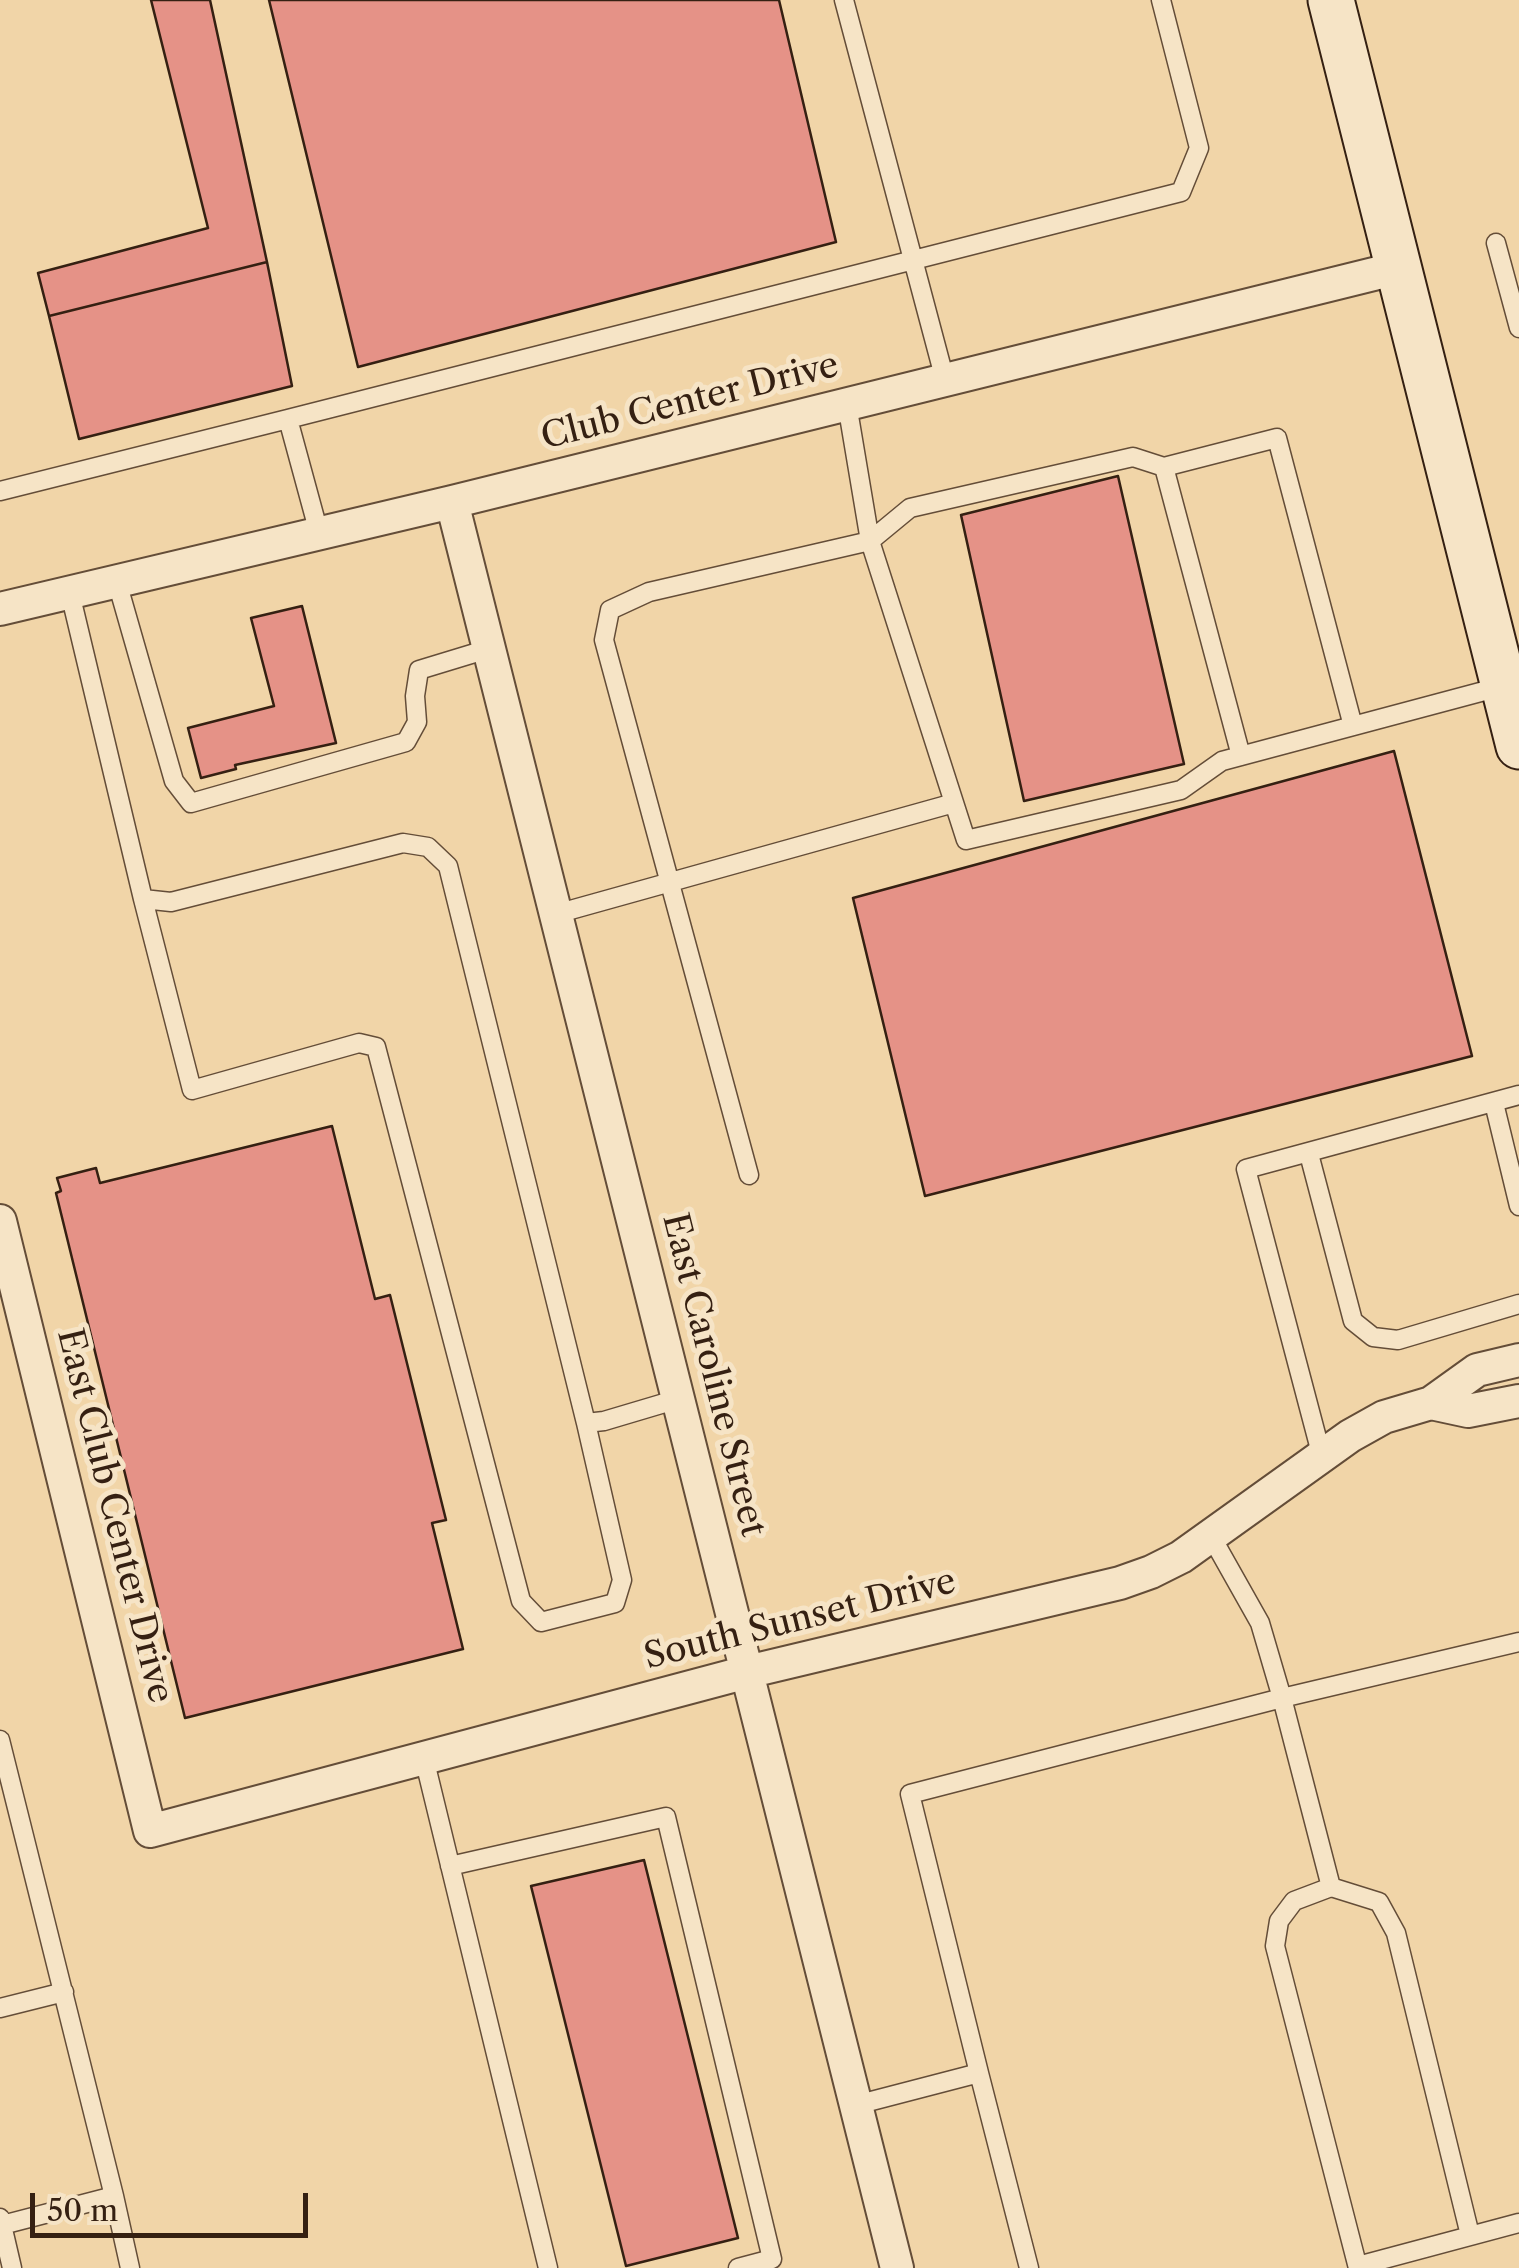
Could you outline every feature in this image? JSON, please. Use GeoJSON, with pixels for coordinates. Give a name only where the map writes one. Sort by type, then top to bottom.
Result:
{"type":"FeatureCollection","features":[{"type":"Feature","properties":{"kind":"main road"},"geometry":{"type":"LineString","coordinates":[[1332,0],[1519,746]]}},
{"type":"Feature","properties":{"kind":"street","name":"Club Center Drive"},"geometry":{"type":"LineString","coordinates":[[0,610],[1398,268]]}},
{"type":"Feature","properties":{"kind":"street","name":"East Caroline Street"},"geometry":{"type":"LineString","coordinates":[[452,502],[897,2268]]}},
{"type":"Feature","properties":{"kind":"street","name":"East Club Center Drive"},"geometry":{"type":"LineString","coordinates":[[0,1221],[10,1303],[150,1831]]}},
{"type":"Feature","properties":{"kind":"street","name":"South Sunset Drive"},"geometry":{"type":"LineString","coordinates":[[150,1831],[747,1672],[1120,1582],[1166,1564],[1211,1536],[1350,1436],[1384,1418],[1431,1403],[1478,1370],[1519,1360]]}},
{"type":"Feature","properties":{"kind":"street","name":"South Sunset Drive"},"geometry":{"type":"LineString","coordinates":[[1431,1403],[1468,1411],[1519,1400]]}},
{"type":"Feature","properties":{"kind":"lane"},"geometry":{"type":"LineString","coordinates":[[844,0],[945,380]]}},
{"type":"Feature","properties":{"kind":"lane"},"geometry":{"type":"LineString","coordinates":[[0,492],[1181,192],[1199,148],[1162,0]]}},
{"type":"Feature","properties":{"kind":"lane"},"geometry":{"type":"LineString","coordinates":[[1496,243],[1519,328]]}},
{"type":"Feature","properties":{"kind":"lane"},"geometry":{"type":"LineString","coordinates":[[847,404],[870,541],[966,840],[1181,790],[1222,762],[1504,686]]}},
{"type":"Feature","properties":{"kind":"lane"},"geometry":{"type":"LineString","coordinates":[[288,419],[319,534]]}},
{"type":"Feature","properties":{"kind":"lane"},"geometry":{"type":"LineString","coordinates":[[749,1174],[604,640],[610,610],[649,592],[870,541],[910,508],[1133,457],[1164,468],[1277,438],[1353,726]]}},
{"type":"Feature","properties":{"kind":"lane"},"geometry":{"type":"LineString","coordinates":[[1164,468],[1241,756]]}},
{"type":"Feature","properties":{"kind":"lane"},"geometry":{"type":"LineString","coordinates":[[118,582],[174,781],[191,803],[406,742],[418,722],[415,696],[419,670],[488,649]]}},
{"type":"Feature","properties":{"kind":"lane"},"geometry":{"type":"LineString","coordinates":[[70,593],[143,899],[192,1090],[359,1044],[376,1047],[521,1601],[541,1622],[615,1603],[622,1580],[448,866],[428,847],[404,842],[171,902],[143,899]]}},
{"type":"Feature","properties":{"kind":"lane"},"geometry":{"type":"LineString","coordinates":[[556,914],[954,803]]}},
{"type":"Feature","properties":{"kind":"lane"},"geometry":{"type":"LineString","coordinates":[[1322,1457],[1246,1170],[1519,1095]]}},
{"type":"Feature","properties":{"kind":"lane"},"geometry":{"type":"LineString","coordinates":[[1494,1104],[1512,1147],[1519,1206]]}},
{"type":"Feature","properties":{"kind":"lane"},"geometry":{"type":"LineString","coordinates":[[1309,1154],[1353,1321],[1372,1337],[1398,1340],[1519,1304]]}},
{"type":"Feature","properties":{"kind":"lane"},"geometry":{"type":"LineString","coordinates":[[586,1422],[604,1421],[678,1398]]}},
{"type":"Feature","properties":{"kind":"lane"},"geometry":{"type":"LineString","coordinates":[[1211,1536],[1260,1623],[1331,1887]]}},
{"type":"Feature","properties":{"kind":"lane"},"geometry":{"type":"LineString","coordinates":[[1029,2268],[910,1794],[1282,1698],[1519,1642]]}},
{"type":"Feature","properties":{"kind":"lane"},"geometry":{"type":"LineString","coordinates":[[0,1740],[130,2268]]}},
{"type":"Feature","properties":{"kind":"lane"},"geometry":{"type":"LineString","coordinates":[[424,1758],[548,2268]]}},
{"type":"Feature","properties":{"kind":"lane"},"geometry":{"type":"LineString","coordinates":[[450,1866],[666,1817],[772,2259],[738,2268]]}},
{"type":"Feature","properties":{"kind":"lane"},"geometry":{"type":"LineString","coordinates":[[1470,2235],[1396,1934],[1379,1902],[1331,1887],[1294,1900],[1278,1921],[1275,1946],[1358,2267],[1519,2223]]}},
{"type":"Feature","properties":{"kind":"lane"},"geometry":{"type":"LineString","coordinates":[[0,2008],[64,1992]]}},
{"type":"Feature","properties":{"kind":"lane"},"geometry":{"type":"LineString","coordinates":[[856,2105],[979,2073]]}},
{"type":"Feature","properties":{"kind":"lane"},"geometry":{"type":"LineString","coordinates":[[12,2268],[1,2221],[114,2196]]}},
{"type":"Feature","properties":{"kind":"building"},"geometry":{"type":"Polygon","coordinates":[[[151,0],[210,0],[267,262],[49,316],[38,273],[208,228],[151,0]]]}},
{"type":"Feature","properties":{"kind":"building"},"geometry":{"type":"Polygon","coordinates":[[[269,0],[779,0],[836,242],[358,367],[269,0]]]}},
{"type":"Feature","properties":{"kind":"building"},"geometry":{"type":"Polygon","coordinates":[[[267,262],[292,386],[79,439],[49,316],[267,262]]]}},
{"type":"Feature","properties":{"kind":"building"},"geometry":{"type":"Polygon","coordinates":[[[1118,476],[1184,764],[1024,801],[961,515],[1118,476]]]}},
{"type":"Feature","properties":{"kind":"building"},"geometry":{"type":"Polygon","coordinates":[[[302,606],[336,743],[235,765],[236,769],[201,778],[188,728],[274,706],[251,618],[302,606]]]}},
{"type":"Feature","properties":{"kind":"building"},"geometry":{"type":"Polygon","coordinates":[[[1394,751],[1472,1056],[925,1196],[853,898],[1394,751]]]}},
{"type":"Feature","properties":{"kind":"building"},"geometry":{"type":"Polygon","coordinates":[[[332,1126],[375,1299],[390,1295],[446,1520],[432,1523],[463,1649],[185,1718],[56,1193],[61,1191],[57,1178],[96,1168],[100,1183],[332,1126]]]}},
{"type":"Feature","properties":{"kind":"building"},"geometry":{"type":"Polygon","coordinates":[[[644,1860],[738,2238],[626,2266],[531,1886],[644,1860]]]}}]}
